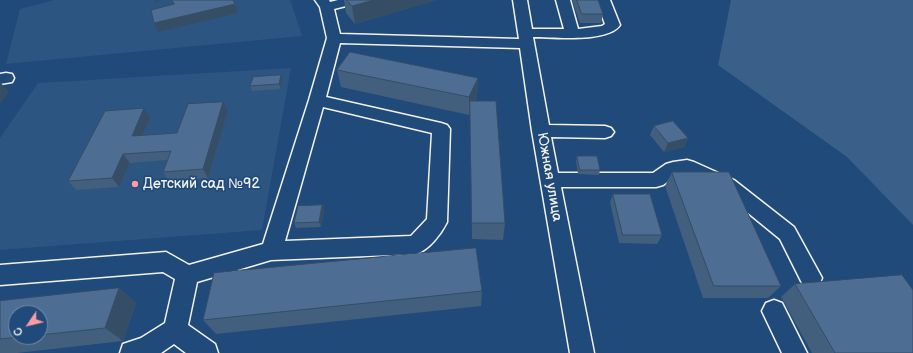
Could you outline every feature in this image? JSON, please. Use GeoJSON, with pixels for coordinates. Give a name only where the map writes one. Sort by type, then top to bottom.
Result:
{"type":"FeatureCollection","features":[{"type":"Feature","properties":{"kind":"street"},"geometry":{"type":"LineString","coordinates":[[271,251],[317,100],[334,38],[325,4],[353,0]]}},
{"type":"Feature","properties":{"kind":"street","name":"Южная улица"},"geometry":{"type":"LineString","coordinates":[[520,0],[541,131],[582,353]]}},
{"type":"Feature","properties":{"kind":"street"},"geometry":{"type":"LineString","coordinates":[[563,0],[572,33]]}},
{"type":"Feature","properties":{"kind":"street"},"geometry":{"type":"LineString","coordinates":[[334,38],[526,38],[572,33],[587,33],[606,30],[613,25],[603,0]]}},
{"type":"Feature","properties":{"kind":"street"},"geometry":{"type":"LineString","coordinates":[[0,275],[166,262],[187,275],[271,251],[416,245],[437,222],[441,129],[317,100]]}},
{"type":"Feature","properties":{"kind":"street"},"geometry":{"type":"LineString","coordinates":[[541,131],[605,132]]}},
{"type":"Feature","properties":{"kind":"street"},"geometry":{"type":"LineString","coordinates":[[550,180],[656,180],[673,168],[687,167],[727,185],[787,233],[811,278]]}},
{"type":"Feature","properties":{"kind":"street"},"geometry":{"type":"LineString","coordinates":[[141,352],[175,330],[187,275]]}},
{"type":"Feature","properties":{"kind":"street"},"geometry":{"type":"LineString","coordinates":[[774,311],[795,353]]}},
{"type":"Feature","properties":{"kind":"street"},"geometry":{"type":"LineString","coordinates":[[175,330],[206,353]]}},
{"type":"Feature","properties":{"kind":"shaded area"},"geometry":{"type":"Polygon","coordinates":[[[54,0],[290,0],[302,36],[6,64],[20,9],[54,0]]]}},
{"type":"Feature","properties":{"kind":"shaded area"},"geometry":{"type":"Polygon","coordinates":[[[731,0],[913,0],[913,225],[847,157],[718,65],[731,0]]]}},
{"type":"Feature","properties":{"kind":"shaded area","name":"Детский сад №92"},"geometry":{"type":"Polygon","coordinates":[[[291,68],[262,230],[0,250],[0,138],[38,83],[291,68]]]}},
{"type":"Feature","properties":{"kind":"building"},"geometry":{"type":"Polygon","coordinates":[[[172,0],[233,0],[235,4],[154,23],[151,10],[174,4],[172,0]]]}},
{"type":"Feature","properties":{"kind":"building"},"geometry":{"type":"Polygon","coordinates":[[[347,0],[374,0],[352,6],[347,0]]]}},
{"type":"Feature","properties":{"kind":"building"},"geometry":{"type":"Polygon","coordinates":[[[577,0],[598,0],[603,14],[582,14],[577,0]]]}},
{"type":"Feature","properties":{"kind":"building"},"geometry":{"type":"Polygon","coordinates":[[[350,52],[478,78],[469,97],[337,70],[350,52]]]}},
{"type":"Feature","properties":{"kind":"building"},"geometry":{"type":"Polygon","coordinates":[[[281,75],[279,84],[250,86],[253,77],[281,75]]]}},
{"type":"Feature","properties":{"kind":"building"},"geometry":{"type":"Polygon","coordinates":[[[470,101],[496,101],[505,223],[472,223],[470,101]]]}},
{"type":"Feature","properties":{"kind":"building"},"geometry":{"type":"Polygon","coordinates":[[[223,102],[203,169],[163,172],[171,151],[123,154],[112,178],[68,181],[105,111],[144,108],[132,136],[177,133],[188,104],[223,102]]]}},
{"type":"Feature","properties":{"kind":"building"},"geometry":{"type":"Polygon","coordinates":[[[673,121],[688,138],[668,143],[654,126],[673,121]]]}},
{"type":"Feature","properties":{"kind":"building"},"geometry":{"type":"Polygon","coordinates":[[[577,156],[597,156],[600,170],[580,170],[577,156]]]}},
{"type":"Feature","properties":{"kind":"building"},"geometry":{"type":"Polygon","coordinates":[[[672,172],[729,172],[781,286],[714,286],[672,172]]]}},
{"type":"Feature","properties":{"kind":"building"},"geometry":{"type":"Polygon","coordinates":[[[613,194],[650,194],[662,235],[623,235],[613,194]]]}},
{"type":"Feature","properties":{"kind":"building"},"geometry":{"type":"Polygon","coordinates":[[[322,205],[319,222],[294,223],[298,206],[322,205]]]}},
{"type":"Feature","properties":{"kind":"building"},"geometry":{"type":"Polygon","coordinates":[[[476,248],[482,291],[203,320],[214,273],[476,248]]]}},
{"type":"Feature","properties":{"kind":"building"},"geometry":{"type":"Polygon","coordinates":[[[902,275],[913,290],[913,353],[835,353],[795,284],[902,275]]]}},
{"type":"Feature","properties":{"kind":"building"},"geometry":{"type":"Polygon","coordinates":[[[119,288],[105,328],[48,334],[48,305],[8,305],[8,338],[0,339],[0,301],[119,288]]]}},
{"type":"Feature","properties":{"kind":"place","name":"Детский сад №92"},"geometry":{"type":"Point","coordinates":[135,184]}}]}
